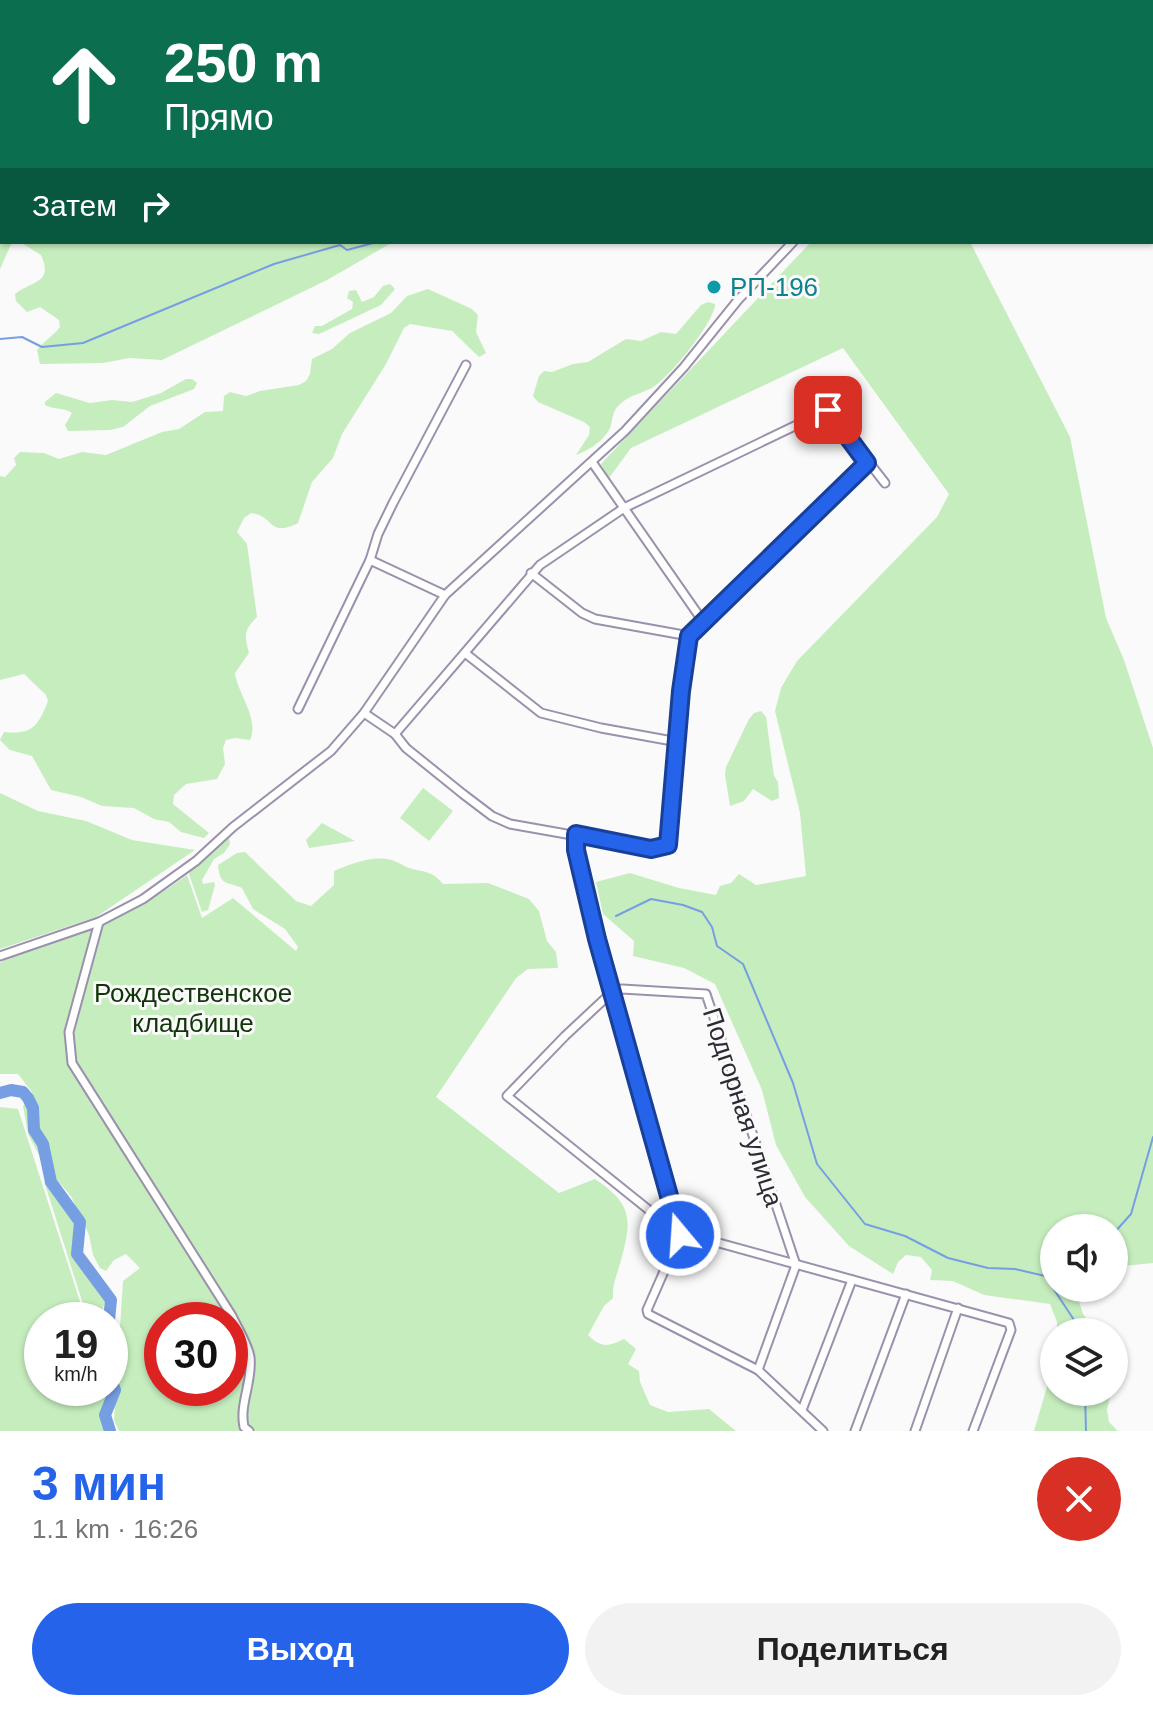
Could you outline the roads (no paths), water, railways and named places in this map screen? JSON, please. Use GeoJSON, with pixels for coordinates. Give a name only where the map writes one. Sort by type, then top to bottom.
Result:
{"type":"FeatureCollection","features":[{"type":"Feature","properties":{"kind":"street"},"geometry":{"type":"LineString","coordinates":[[0,956],[99,922],[143,899],[196,861],[233,827],[331,751],[364,713],[445,595],[592,462],[651,403],[723,317],[791,244]]}},
{"type":"Feature","properties":{"kind":"street"},"geometry":{"type":"LineString","coordinates":[[298,709],[370,560],[393,503],[466,365]]}},
{"type":"Feature","properties":{"kind":"street"},"geometry":{"type":"LineString","coordinates":[[813,383],[828,410],[885,483]]}},
{"type":"Feature","properties":{"kind":"street"},"geometry":{"type":"LineString","coordinates":[[395,734],[531,573],[624,508],[828,410]]}},
{"type":"Feature","properties":{"kind":"street"},"geometry":{"type":"LineString","coordinates":[[592,462],[702,620]]}},
{"type":"Feature","properties":{"kind":"street"},"geometry":{"type":"LineString","coordinates":[[364,713],[395,734],[406,748],[492,816],[510,824],[651,849],[668,845],[689,636],[702,620],[867,463]]}},
{"type":"Feature","properties":{"kind":"street"},"geometry":{"type":"LineString","coordinates":[[370,560],[445,595]]}},
{"type":"Feature","properties":{"kind":"street"},"geometry":{"type":"LineString","coordinates":[[531,573],[582,613],[595,619],[689,636]]}},
{"type":"Feature","properties":{"kind":"street"},"geometry":{"type":"LineString","coordinates":[[465,653],[541,713],[678,742]]}},
{"type":"Feature","properties":{"kind":"street"},"geometry":{"type":"LineString","coordinates":[[576,834],[576,850],[611,993],[680,1235],[647,1310],[648,1314],[758,1370],[823,1431]]}},
{"type":"Feature","properties":{"kind":"street"},"geometry":{"type":"LineString","coordinates":[[99,922],[69,1032],[72,1063],[217,1292],[243,1339],[250,1358],[242,1417],[244,1427],[249,1431]]}},
{"type":"Feature","properties":{"kind":"street","name":"Подгорная улица"},"geometry":{"type":"LineString","coordinates":[[611,993],[622,989],[706,994],[796,1265]]}},
{"type":"Feature","properties":{"kind":"street"},"geometry":{"type":"LineString","coordinates":[[611,993],[507,1096],[680,1235],[690,1235],[1005,1321],[1011,1326],[973,1431]]}},
{"type":"Feature","properties":{"kind":"street"},"geometry":{"type":"LineString","coordinates":[[758,1370],[796,1265]]}},
{"type":"Feature","properties":{"kind":"street"},"geometry":{"type":"LineString","coordinates":[[802,1410],[852,1280]]}},
{"type":"Feature","properties":{"kind":"street"},"geometry":{"type":"LineString","coordinates":[[855,1431],[906,1294]]}},
{"type":"Feature","properties":{"kind":"street"},"geometry":{"type":"LineString","coordinates":[[915,1431],[958,1308]]}},
{"type":"Feature","properties":{"kind":"waterway"},"geometry":{"type":"LineString","coordinates":[[0,339],[22,337],[42,347],[83,343],[274,264],[340,245],[347,250],[370,244]]}},
{"type":"Feature","properties":{"kind":"waterway"},"geometry":{"type":"LineString","coordinates":[[616,916],[651,899],[702,912],[712,927],[717,946],[743,964],[793,1083],[817,1164],[865,1224],[905,1236],[948,1258],[988,1268],[1015,1269],[1045,1276],[1073,1318]]}},
{"type":"Feature","properties":{"kind":"waterway"},"geometry":{"type":"LineString","coordinates":[[0,1093],[11,1090],[23,1092],[28,1098],[33,1108],[34,1130],[43,1144],[51,1182],[80,1222],[77,1254],[111,1302]]}},
{"type":"Feature","properties":{"kind":"waterway"},"geometry":{"type":"LineString","coordinates":[[1128,1217],[1153,1137]]}},
{"type":"Feature","properties":{"kind":"waterway"},"geometry":{"type":"LineString","coordinates":[[109,1406],[105,1415],[110,1431]]}},
{"type":"Feature","properties":{"kind":"waterway"},"geometry":{"type":"LineString","coordinates":[[1085,1406],[1086,1431]]}},
{"type":"Feature","properties":{"kind":"place","name":"РП-196"},"geometry":{"type":"Point","coordinates":[714,287]}},
{"type":"Feature","properties":{"kind":"park label","name":"Рождественское кладбище"},"geometry":{"type":"Point","coordinates":[193,1008]}}]}
